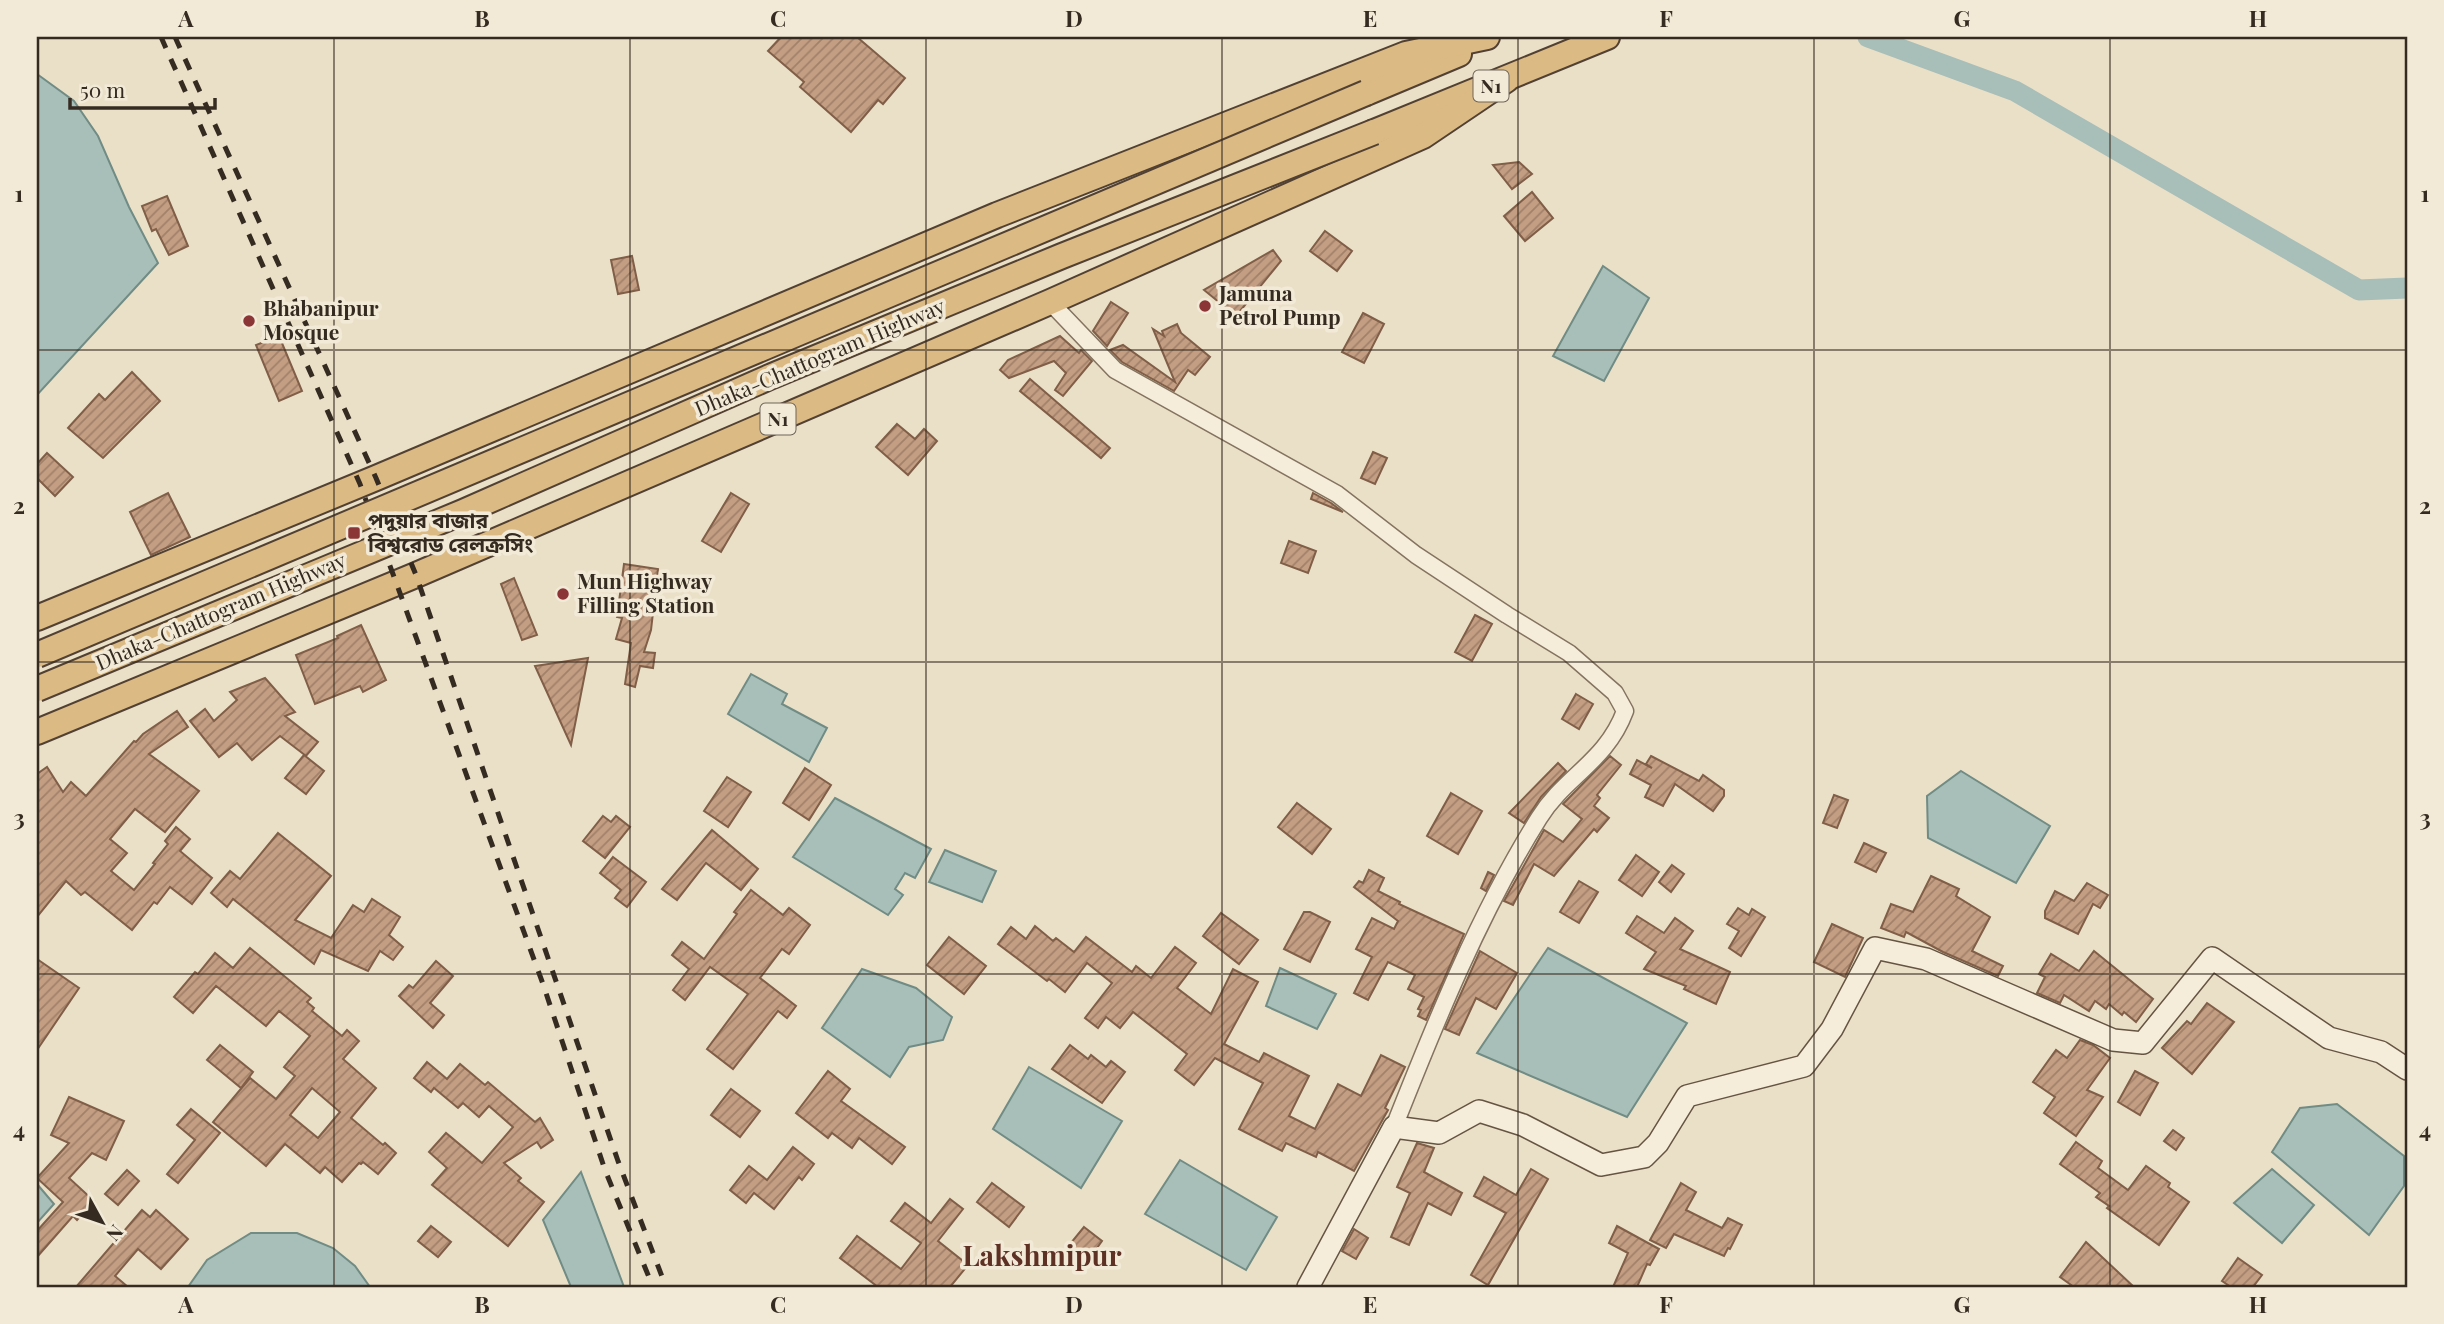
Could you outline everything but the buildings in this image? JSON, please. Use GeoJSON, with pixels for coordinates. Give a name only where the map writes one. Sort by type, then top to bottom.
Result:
{"type":"FeatureCollection","features":[{"type":"Feature","properties":{"kind":"highway","name":"N1"},"geometry":{"type":"LineString","coordinates":[[37,618],[388,473],[997,215],[1406,54],[1487,37]]}},
{"type":"Feature","properties":{"kind":"highway","name":"Dhaka-Chattogram Highway"},"geometry":{"type":"LineString","coordinates":[[37,655],[1498,37]]}},
{"type":"Feature","properties":{"kind":"highway","name":"Dhaka-Chattogram Highway"},"geometry":{"type":"LineString","coordinates":[[37,689],[463,512],[822,355],[1607,37]]}},
{"type":"Feature","properties":{"kind":"highway","name":"N1"},"geometry":{"type":"LineString","coordinates":[[37,732],[398,583],[1050,302],[1423,136],[1506,80]]}},
{"type":"Feature","properties":{"kind":"main road"},"geometry":{"type":"LineString","coordinates":[[1308,1287],[1394,1127],[1439,1133],[1479,1111],[1523,1125],[1601,1165],[1644,1157],[1658,1143],[1687,1096],[1804,1066],[1832,1029],[1875,948],[1926,959],[2113,1040],[2143,1043],[2212,958],[2329,1038],[2381,1052],[2407,1069]]}},
{"type":"Feature","properties":{"kind":"street"},"geometry":{"type":"LineString","coordinates":[[1050,302],[1115,370],[1337,494],[1416,555],[1569,653],[1621,701],[1625,711],[1613,736],[1595,760],[1549,803],[1511,865],[1435,1024],[1394,1127]]}},
{"type":"Feature","properties":{"kind":"water"},"geometry":{"type":"Polygon","coordinates":[[[37,74],[74,101],[98,136],[129,207],[158,263],[37,395],[37,74]]]}},
{"type":"Feature","properties":{"kind":"water"},"geometry":{"type":"Polygon","coordinates":[[[1603,266],[1649,298],[1604,381],[1553,356],[1603,266]]]}},
{"type":"Feature","properties":{"kind":"water"},"geometry":{"type":"Polygon","coordinates":[[[751,674],[787,694],[782,704],[827,728],[809,762],[728,714],[751,674]]]}},
{"type":"Feature","properties":{"kind":"water"},"geometry":{"type":"Polygon","coordinates":[[[1961,771],[2050,826],[2016,883],[1928,838],[1927,796],[1961,771]]]}},
{"type":"Feature","properties":{"kind":"water"},"geometry":{"type":"Polygon","coordinates":[[[835,798],[931,849],[915,878],[905,873],[895,889],[903,895],[888,915],[793,857],[835,798]]]}},
{"type":"Feature","properties":{"kind":"water"},"geometry":{"type":"Polygon","coordinates":[[[945,850],[996,871],[982,902],[929,882],[945,850]]]}},
{"type":"Feature","properties":{"kind":"water"},"geometry":{"type":"Polygon","coordinates":[[[1548,948],[1687,1023],[1627,1117],[1477,1053],[1548,948]]]}},
{"type":"Feature","properties":{"kind":"water"},"geometry":{"type":"Polygon","coordinates":[[[1280,968],[1336,994],[1317,1029],[1266,1006],[1280,968]]]}},
{"type":"Feature","properties":{"kind":"water"},"geometry":{"type":"Polygon","coordinates":[[[862,969],[916,988],[952,1017],[943,1040],[909,1047],[890,1077],[822,1028],[862,969]]]}},
{"type":"Feature","properties":{"kind":"water"},"geometry":{"type":"Polygon","coordinates":[[[1029,1067],[1122,1121],[1081,1188],[993,1129],[1029,1067]]]}},
{"type":"Feature","properties":{"kind":"water"},"geometry":{"type":"Polygon","coordinates":[[[2337,1104],[2404,1156],[2404,1186],[2369,1235],[2272,1152],[2300,1108],[2337,1104]]]}},
{"type":"Feature","properties":{"kind":"water"},"geometry":{"type":"Polygon","coordinates":[[[1180,1160],[1277,1217],[1246,1270],[1145,1214],[1180,1160]]]}},
{"type":"Feature","properties":{"kind":"water"},"geometry":{"type":"Polygon","coordinates":[[[2272,1169],[2314,1205],[2282,1243],[2234,1203],[2272,1169]]]}},
{"type":"Feature","properties":{"kind":"water"},"geometry":{"type":"Polygon","coordinates":[[[581,1172],[624,1287],[571,1287],[543,1220],[581,1172]]]}},
{"type":"Feature","properties":{"kind":"water"},"geometry":{"type":"Polygon","coordinates":[[[37,1184],[54,1204],[37,1223],[37,1184]]]}},
{"type":"Feature","properties":{"kind":"water"},"geometry":{"type":"Polygon","coordinates":[[[251,1233],[297,1233],[333,1248],[355,1266],[370,1287],[188,1287],[207,1260],[251,1233]]]}},
{"type":"Feature","properties":{"kind":"waterway"},"geometry":{"type":"LineString","coordinates":[[1868,37],[2015,91],[2359,290],[2407,288]]}},
{"type":"Feature","properties":{"kind":"railway"},"geometry":{"type":"LineString","coordinates":[[161,37],[360,484],[543,984],[605,1170],[653,1287]]}},
{"type":"Feature","properties":{"kind":"railway"},"geometry":{"type":"LineString","coordinates":[[175,37],[376,478],[416,575],[618,1161],[666,1287]]}},
{"type":"Feature","properties":{"kind":"place","name":"Jamuna Petrol Pump"},"geometry":{"type":"Point","coordinates":[1205,306]}},
{"type":"Feature","properties":{"kind":"place","name":"Bhabanipur Mosque"},"geometry":{"type":"Point","coordinates":[249,321]}},
{"type":"Feature","properties":{"kind":"place","name":"পদুয়ার বাজার বিশ্বরোড রেলক্রসিং"},"geometry":{"type":"Point","coordinates":[354,533]}},
{"type":"Feature","properties":{"kind":"place","name":"Mun Highway Filling Station"},"geometry":{"type":"Point","coordinates":[563,594]}},
{"type":"Feature","properties":{"kind":"district","name":"Lakshmipur"},"geometry":{"type":"Point","coordinates":[1042,1256]}}]}
